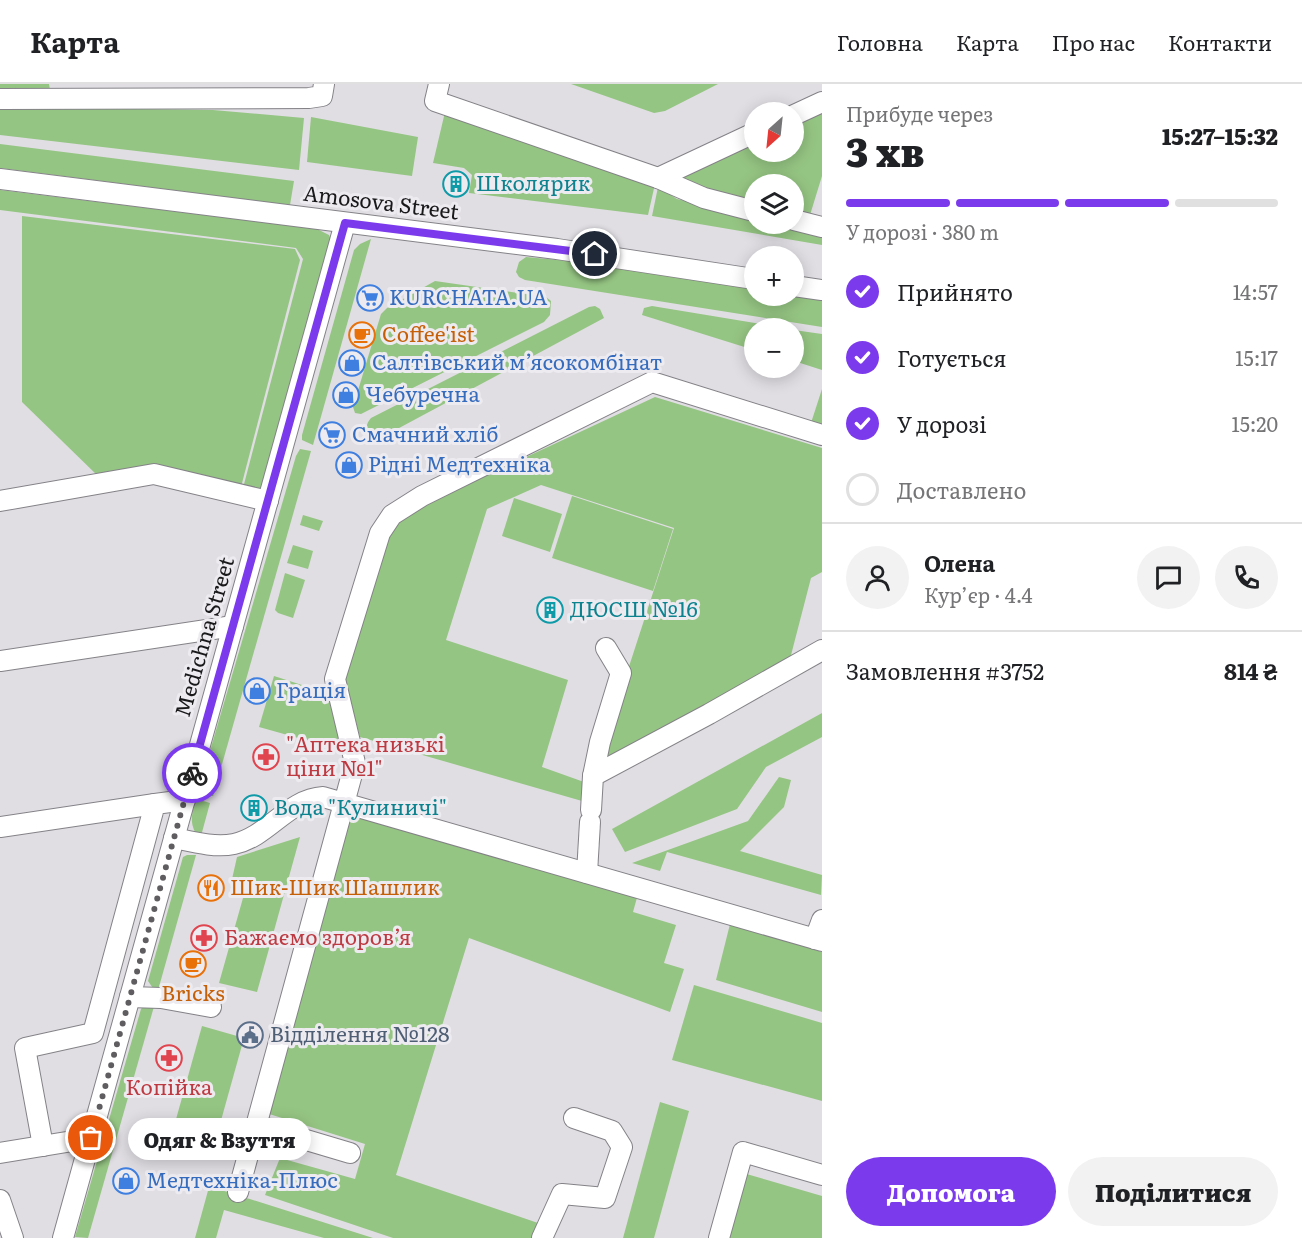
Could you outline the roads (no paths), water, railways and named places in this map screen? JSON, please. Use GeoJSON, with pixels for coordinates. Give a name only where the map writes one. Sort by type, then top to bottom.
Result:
{"type":"FeatureCollection","features":[{"type":"Feature","properties":{"kind":"street"},"geometry":{"type":"LineString","coordinates":[[86,84],[99,99]]}},
{"type":"Feature","properties":{"kind":"street"},"geometry":{"type":"LineString","coordinates":[[0,99],[309,98],[322,96],[324,84]]}},
{"type":"Feature","properties":{"kind":"street"},"geometry":{"type":"LineString","coordinates":[[439,84],[435,101],[658,178],[704,198],[744,208]]}},
{"type":"Feature","properties":{"kind":"street"},"geometry":{"type":"LineString","coordinates":[[804,110],[822,102]]}},
{"type":"Feature","properties":{"kind":"street"},"geometry":{"type":"LineString","coordinates":[[658,178],[744,138]]}},
{"type":"Feature","properties":{"kind":"street","name":"Amosova Street"},"geometry":{"type":"LineString","coordinates":[[0,179],[603,255],[744,277]]}},
{"type":"Feature","properties":{"kind":"street"},"geometry":{"type":"LineString","coordinates":[[804,222],[822,227]]}},
{"type":"Feature","properties":{"kind":"street","name":"Medichna Street"},"geometry":{"type":"LineString","coordinates":[[63,1238],[345,223]]}},
{"type":"Feature","properties":{"kind":"street"},"geometry":{"type":"LineString","coordinates":[[804,287],[822,290]]}},
{"type":"Feature","properties":{"kind":"street"},"geometry":{"type":"LineString","coordinates":[[238,1192],[355,763],[335,679],[375,545],[385,523],[399,510],[422,496],[652,382],[822,435]]}},
{"type":"Feature","properties":{"kind":"street"},"geometry":{"type":"LineString","coordinates":[[0,501],[154,474],[268,501]]}},
{"type":"Feature","properties":{"kind":"street"},"geometry":{"type":"LineString","coordinates":[[0,661],[233,626]]}},
{"type":"Feature","properties":{"kind":"street"},"geometry":{"type":"LineString","coordinates":[[586,873],[593,776],[600,742],[621,673],[606,648]]}},
{"type":"Feature","properties":{"kind":"street"},"geometry":{"type":"LineString","coordinates":[[593,776],[822,650]]}},
{"type":"Feature","properties":{"kind":"street"},"geometry":{"type":"LineString","coordinates":[[174,838],[203,843],[234,844],[247,840],[262,831],[307,800],[323,797],[818,940],[822,920]]}},
{"type":"Feature","properties":{"kind":"street"},"geometry":{"type":"LineString","coordinates":[[0,827],[185,800]]}},
{"type":"Feature","properties":{"kind":"street"},"geometry":{"type":"LineString","coordinates":[[43,1146],[25,1048],[93,1033],[155,804]]}},
{"type":"Feature","properties":{"kind":"street"},"geometry":{"type":"LineString","coordinates":[[130,997],[160,998],[211,1007]]}},
{"type":"Feature","properties":{"kind":"street"},"geometry":{"type":"LineString","coordinates":[[542,1238],[562,1194],[605,1198],[622,1146],[612,1131],[574,1118]]}},
{"type":"Feature","properties":{"kind":"street"},"geometry":{"type":"LineString","coordinates":[[256,1125],[350,1153]]}},
{"type":"Feature","properties":{"kind":"street"},"geometry":{"type":"LineString","coordinates":[[0,1153],[91,1138]]}},
{"type":"Feature","properties":{"kind":"street"},"geometry":{"type":"LineString","coordinates":[[719,1238],[743,1152],[822,1174]]}},
{"type":"Feature","properties":{"kind":"street"},"geometry":{"type":"LineString","coordinates":[[0,1200],[13,1238]]}},
{"type":"Feature","properties":{"kind":"place","name":"Школярик"},"geometry":{"type":"Point","coordinates":[456,184]}},
{"type":"Feature","properties":{"kind":"place","name":"KURCHATA.UA"},"geometry":{"type":"Point","coordinates":[370,298]}},
{"type":"Feature","properties":{"kind":"place","name":"Coffee'ist"},"geometry":{"type":"Point","coordinates":[362,335]}},
{"type":"Feature","properties":{"kind":"place","name":"Салтівський мʼясокомбінат"},"geometry":{"type":"Point","coordinates":[352,363]}},
{"type":"Feature","properties":{"kind":"place","name":"Чебуречна"},"geometry":{"type":"Point","coordinates":[346,395]}},
{"type":"Feature","properties":{"kind":"place","name":"Смачний хліб"},"geometry":{"type":"Point","coordinates":[332,435]}},
{"type":"Feature","properties":{"kind":"place","name":"Рідні Медтехніка"},"geometry":{"type":"Point","coordinates":[349,465]}},
{"type":"Feature","properties":{"kind":"place","name":"ДЮСШ №16"},"geometry":{"type":"Point","coordinates":[550,610]}},
{"type":"Feature","properties":{"kind":"place","name":"Грація"},"geometry":{"type":"Point","coordinates":[257,691]}},
{"type":"Feature","properties":{"kind":"place","name":"\"Аптека низькі ціни №1\""},"geometry":{"type":"Point","coordinates":[266,757]}},
{"type":"Feature","properties":{"kind":"place","name":"Вода \"Кулиничі\""},"geometry":{"type":"Point","coordinates":[254,808]}},
{"type":"Feature","properties":{"kind":"place","name":"Шик-Шик Шашлик"},"geometry":{"type":"Point","coordinates":[211,888]}},
{"type":"Feature","properties":{"kind":"place","name":"Бажаємо здоровʼя"},"geometry":{"type":"Point","coordinates":[204,938]}},
{"type":"Feature","properties":{"kind":"place","name":"Bricks"},"geometry":{"type":"Point","coordinates":[193,964]}},
{"type":"Feature","properties":{"kind":"place","name":"Відділення №128"},"geometry":{"type":"Point","coordinates":[250,1035]}},
{"type":"Feature","properties":{"kind":"place","name":"Копійка"},"geometry":{"type":"Point","coordinates":[169,1058]}},
{"type":"Feature","properties":{"kind":"place","name":"Одяг & Взуття"},"geometry":{"type":"Point","coordinates":[91,1138]}},
{"type":"Feature","properties":{"kind":"place","name":"Медтехніка-Плюс"},"geometry":{"type":"Point","coordinates":[126,1181]}}]}
